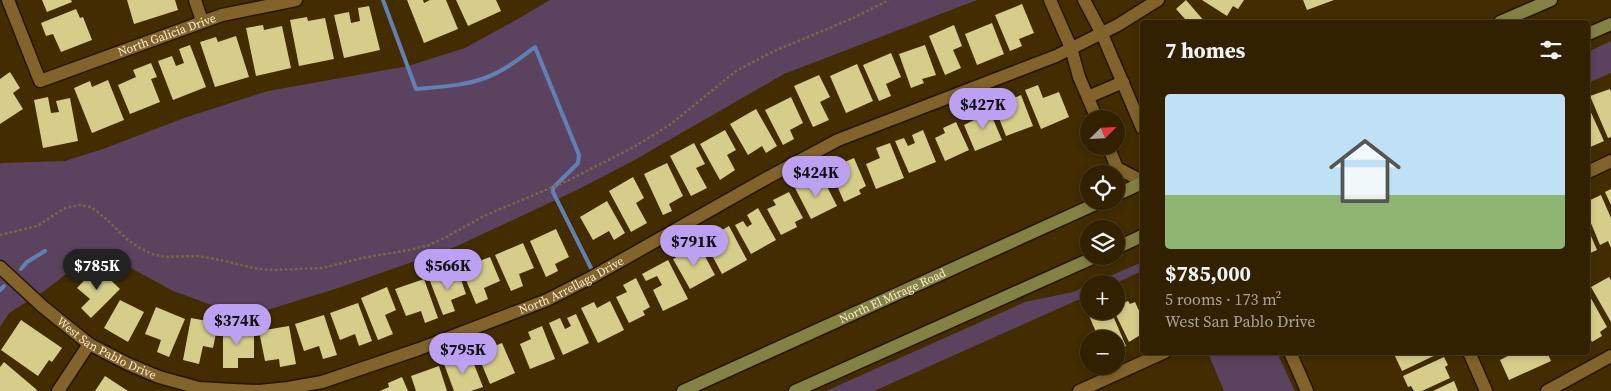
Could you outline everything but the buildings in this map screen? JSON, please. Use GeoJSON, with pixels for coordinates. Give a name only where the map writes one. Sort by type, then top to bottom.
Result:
{"type":"FeatureCollection","features":[{"type":"Feature","properties":{"kind":"main road"},"geometry":{"type":"LineString","coordinates":[[1505,20],[1551,0]]}},
{"type":"Feature","properties":{"kind":"main road"},"geometry":{"type":"LineString","coordinates":[[1590,33],[1611,24]]}},
{"type":"Feature","properties":{"kind":"main road"},"geometry":{"type":"LineString","coordinates":[[1125,190],[1140,183]]}},
{"type":"Feature","properties":{"kind":"main road","name":"North El Mirage Road"},"geometry":{"type":"LineString","coordinates":[[683,391],[1082,210]]}},
{"type":"Feature","properties":{"kind":"main road"},"geometry":{"type":"LineString","coordinates":[[1125,244],[1140,237]]}},
{"type":"Feature","properties":{"kind":"main road"},"geometry":{"type":"LineString","coordinates":[[795,391],[1080,264]]}},
{"type":"Feature","properties":{"kind":"street","name":"North Galicia Drive"},"geometry":{"type":"LineString","coordinates":[[8,0],[40,81],[202,21],[244,10],[296,0]]}},
{"type":"Feature","properties":{"kind":"street"},"geometry":{"type":"LineString","coordinates":[[195,0],[202,21]]}},
{"type":"Feature","properties":{"kind":"street"},"geometry":{"type":"LineString","coordinates":[[1050,0],[1076,45],[1079,77],[1093,110]]}},
{"type":"Feature","properties":{"kind":"street"},"geometry":{"type":"LineString","coordinates":[[1084,0],[1102,34],[1140,123]]}},
{"type":"Feature","properties":{"kind":"street","name":"North Arrellaga Drive"},"geometry":{"type":"LineString","coordinates":[[233,390],[258,391],[322,382],[419,349],[533,306],[584,282],[838,140],[1056,56],[1102,34],[1158,0]]}},
{"type":"Feature","properties":{"kind":"street"},"geometry":{"type":"LineString","coordinates":[[1088,97],[1123,82]]}},
{"type":"Feature","properties":{"kind":"street"},"geometry":{"type":"LineString","coordinates":[[1112,155],[1117,168],[1140,181]]}},
{"type":"Feature","properties":{"kind":"street"},"geometry":{"type":"LineString","coordinates":[[1590,171],[1611,161]]}},
{"type":"Feature","properties":{"kind":"street","name":"West San Pablo Drive"},"geometry":{"type":"LineString","coordinates":[[0,267],[42,306],[89,344],[159,378],[199,388],[233,390]]}},
{"type":"Feature","properties":{"kind":"street"},"geometry":{"type":"LineString","coordinates":[[58,391],[89,344]]}},
{"type":"Feature","properties":{"kind":"street"},"geometry":{"type":"LineString","coordinates":[[1079,391],[1158,355]]}},
{"type":"Feature","properties":{"kind":"street"},"geometry":{"type":"LineString","coordinates":[[1291,355],[1307,391]]}},
{"type":"Feature","properties":{"kind":"street"},"geometry":{"type":"LineString","coordinates":[[1470,355],[1486,391]]}},
{"type":"Feature","properties":{"kind":"street"},"geometry":{"type":"LineString","coordinates":[[1547,391],[1611,356]]}},
{"type":"Feature","properties":{"kind":"path"},"geometry":{"type":"LineString","coordinates":[[0,235],[37,226],[65,208],[79,206],[90,207],[104,217],[128,240],[152,254],[165,257],[199,256],[258,269],[322,268],[415,248],[446,237],[486,215],[567,182],[632,148],[671,124],[736,71],[772,52],[852,19],[889,0]]}},
{"type":"Feature","properties":{"kind":"shaded area"},"geometry":{"type":"Polygon","coordinates":[[[550,0],[977,0],[784,74],[631,162],[577,190],[455,247],[338,288],[267,310],[217,307],[173,291],[99,249],[44,291],[9,313],[0,327],[1,163],[65,161],[103,149],[184,118],[268,91],[408,66],[465,48],[550,0]]]}},
{"type":"Feature","properties":{"kind":"shaded area"},"geometry":{"type":"Polygon","coordinates":[[[1611,41],[1611,73],[1590,82],[1590,51],[1611,41]]]}},
{"type":"Feature","properties":{"kind":"shaded area"},"geometry":{"type":"Polygon","coordinates":[[[1140,263],[1140,272],[1125,279],[1125,275],[1112,275],[1140,263]]]}},
{"type":"Feature","properties":{"kind":"shaded area"},"geometry":{"type":"Polygon","coordinates":[[[1080,289],[1080,299],[874,391],[826,391],[1025,302],[1080,289]]]}},
{"type":"Feature","properties":{"kind":"shaded area"},"geometry":{"type":"Polygon","coordinates":[[[1209,355],[1278,355],[1295,391],[1224,391],[1209,355]]]}},
{"type":"Feature","properties":{"kind":"waterway"},"geometry":{"type":"LineString","coordinates":[[383,0],[416,89],[477,81],[505,68],[535,47],[579,155],[578,163],[553,188],[553,192],[591,268]]}},
{"type":"Feature","properties":{"kind":"waterway"},"geometry":{"type":"LineString","coordinates":[[21,269],[27,262],[45,251]]}},
{"type":"Feature","properties":{"kind":"waterway"},"geometry":{"type":"LineString","coordinates":[[0,290],[4,286]]}}]}
